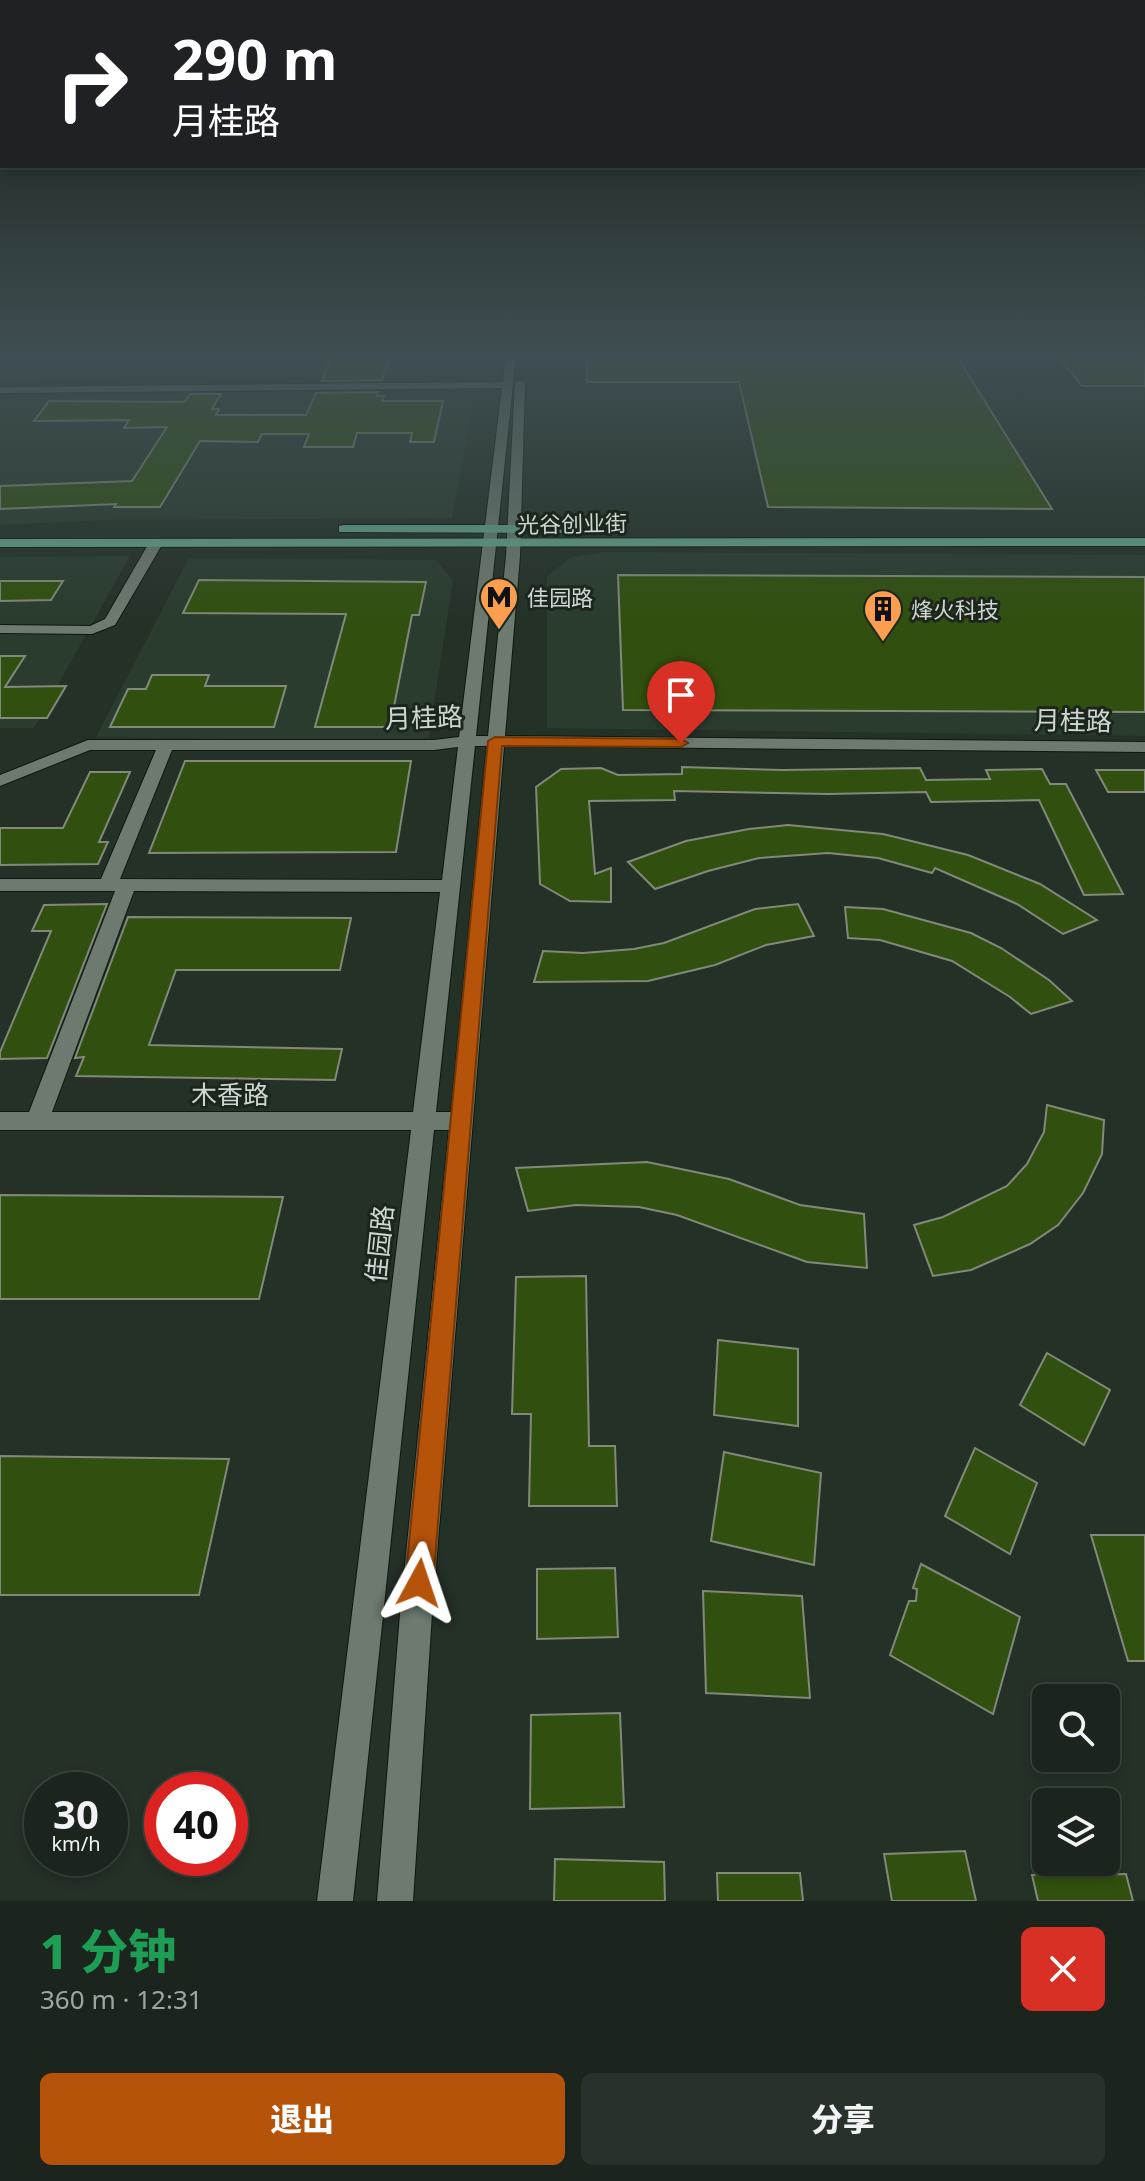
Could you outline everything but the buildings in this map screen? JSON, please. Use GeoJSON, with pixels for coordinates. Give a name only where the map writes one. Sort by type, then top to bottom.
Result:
{"type":"FeatureCollection","features":[{"type":"Feature","properties":{"kind":"main road","name":"光谷创业街"},"geometry":{"type":"LineString","coordinates":[[0,530],[1145,542]]}},
{"type":"Feature","properties":{"kind":"main road","name":"光谷创业街"},"geometry":{"type":"LineString","coordinates":[[0,543],[1145,531]]}},
{"type":"Feature","properties":{"kind":"street","name":"佳园路"},"geometry":{"type":"LineString","coordinates":[[395,1901],[416,1614],[495,741],[505,444]]}},
{"type":"Feature","properties":{"kind":"street","name":"佳园路"},"geometry":{"type":"LineString","coordinates":[[335,1901],[451,886],[511,444]]}},
{"type":"Feature","properties":{"kind":"street"},"geometry":{"type":"LineString","coordinates":[[0,629],[92,630],[103,627],[110,622],[156,543]]}},
{"type":"Feature","properties":{"kind":"street","name":"月桂路"},"geometry":{"type":"LineString","coordinates":[[0,781],[88,745],[434,745],[495,741],[1145,747]]}},
{"type":"Feature","properties":{"kind":"street"},"geometry":{"type":"LineString","coordinates":[[37,1122],[166,745]]}},
{"type":"Feature","properties":{"kind":"street"},"geometry":{"type":"LineString","coordinates":[[0,885],[451,886]]}},
{"type":"Feature","properties":{"kind":"street","name":"木香路"},"geometry":{"type":"LineString","coordinates":[[0,1121],[461,1121]]}},
{"type":"Feature","properties":{"kind":"shaded area"},"geometry":{"type":"Polygon","coordinates":[[[0,444],[466,444],[452,518],[104,520],[0,525],[0,444]]]}},
{"type":"Feature","properties":{"kind":"shaded area","name":"烽火科技"},"geometry":{"type":"Polygon","coordinates":[[[606,552],[1145,555],[1145,736],[547,728],[547,576],[571,557],[606,552]]]}},
{"type":"Feature","properties":{"kind":"shaded area"},"geometry":{"type":"Polygon","coordinates":[[[130,556],[34,728],[0,728],[0,557],[130,556]]]}},
{"type":"Feature","properties":{"kind":"shaded area"},"geometry":{"type":"Polygon","coordinates":[[[189,558],[436,560],[453,581],[428,742],[96,737],[189,558]]]}},
{"type":"Feature","properties":{"kind":"place","name":"佳园路"},"geometry":{"type":"Point","coordinates":[499,631]}},
{"type":"Feature","properties":{"kind":"place","name":"烽火科技"},"geometry":{"type":"Point","coordinates":[883,643]}},
{"type":"Feature","properties":{"kind":"route"},"geometry":{"type":"LineString","coordinates":[[419,1583],[495,741],[681,743]]}}]}
